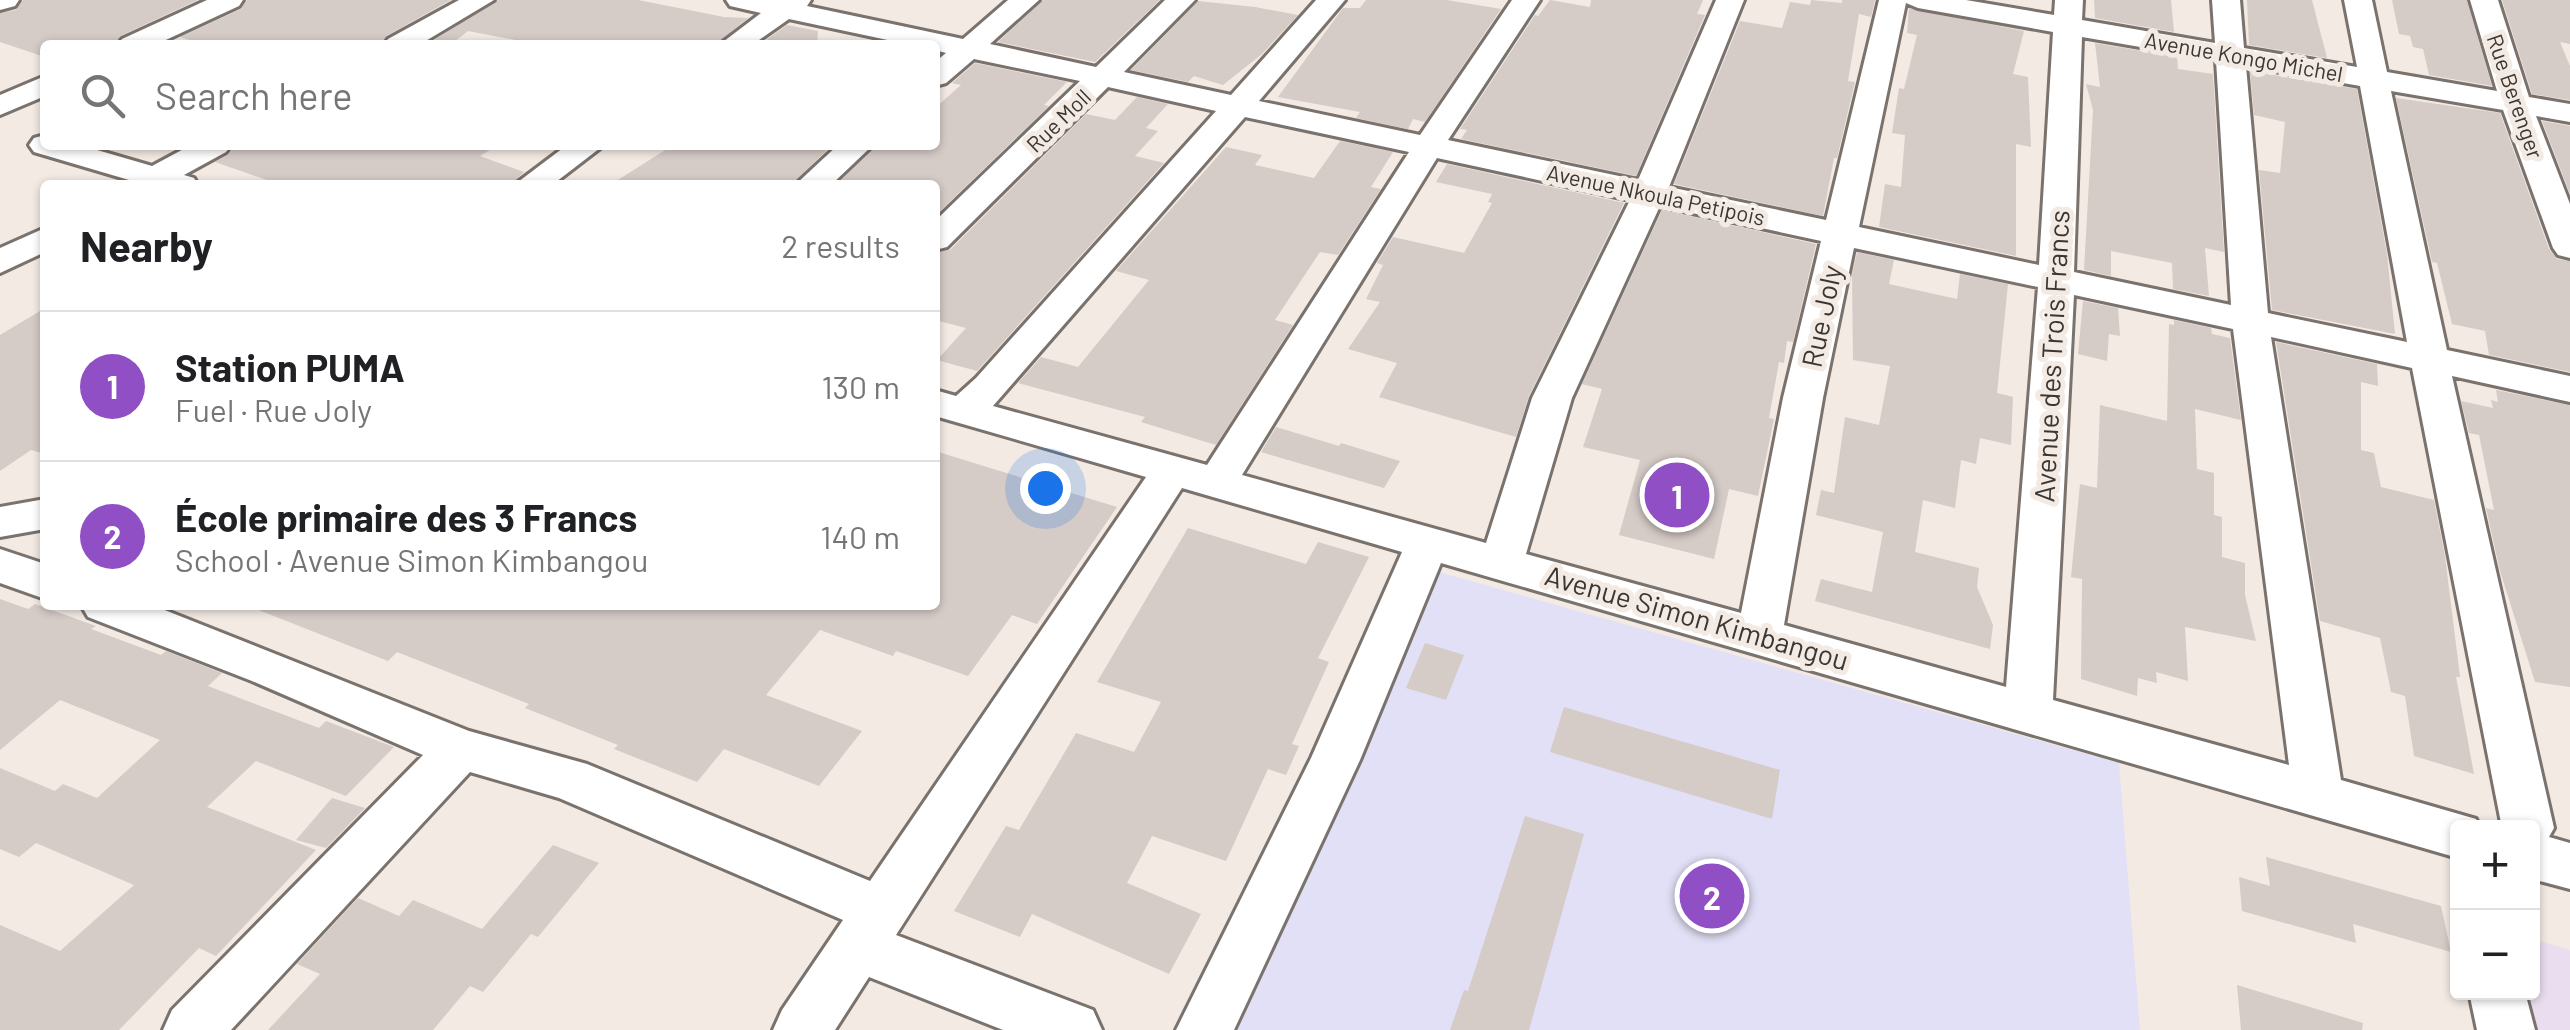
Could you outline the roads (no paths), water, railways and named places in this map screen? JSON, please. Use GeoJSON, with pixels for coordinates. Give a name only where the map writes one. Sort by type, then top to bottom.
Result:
{"type":"FeatureCollection","features":[{"type":"Feature","properties":{"kind":"street"},"geometry":{"type":"LineString","coordinates":[[143,40],[229,0]]}},
{"type":"Feature","properties":{"kind":"street"},"geometry":{"type":"LineString","coordinates":[[407,40],[480,0]]}},
{"type":"Feature","properties":{"kind":"street","name":"Avenue Nkoula Petipois"},"geometry":{"type":"LineString","coordinates":[[740,0],[790,5],[935,40]]}},
{"type":"Feature","properties":{"kind":"street"},"geometry":{"type":"LineString","coordinates":[[940,73],[1025,0]]}},
{"type":"Feature","properties":{"kind":"street","name":"Rue Moll"},"geometry":{"type":"LineString","coordinates":[[940,235],[1181,0]]}},
{"type":"Feature","properties":{"kind":"street"},"geometry":{"type":"LineString","coordinates":[[949,407],[990,386],[1331,0]]}},
{"type":"Feature","properties":{"kind":"street"},"geometry":{"type":"LineString","coordinates":[[802,1030],[870,928],[1429,144],[1526,0]]}},
{"type":"Feature","properties":{"kind":"street"},"geometry":{"type":"LineString","coordinates":[[1502,561],[1552,398],[1650,192],[1730,0]]}},
{"type":"Feature","properties":{"kind":"street","name":"Rue Joly"},"geometry":{"type":"LineString","coordinates":[[1760,634],[1803,398],[1893,0]]}},
{"type":"Feature","properties":{"kind":"street","name":"Avenue Kongo Michel"},"geometry":{"type":"LineString","coordinates":[[1918,0],[2069,12],[2230,53],[2570,113]]}},
{"type":"Feature","properties":{"kind":"street"},"geometry":{"type":"LineString","coordinates":[[2226,0],[2250,320],[2318,797]]}},
{"type":"Feature","properties":{"kind":"street"},"geometry":{"type":"LineString","coordinates":[[2358,0],[2429,361],[2533,820]]}},
{"type":"Feature","properties":{"kind":"street","name":"Rue Berenger"},"geometry":{"type":"LineString","coordinates":[[2484,0],[2516,105],[2570,248]]}},
{"type":"Feature","properties":{"kind":"street"},"geometry":{"type":"LineString","coordinates":[[740,40],[790,5]]}},
{"type":"Feature","properties":{"kind":"street","name":"Avenue des Trois Francs"},"geometry":{"type":"LineString","coordinates":[[2028,712],[2049,440],[2069,12]]}},
{"type":"Feature","properties":{"kind":"street","name":"Avenue Nkoula Petipois"},"geometry":{"type":"LineString","coordinates":[[940,41],[2570,389]]}},
{"type":"Feature","properties":{"kind":"street"},"geometry":{"type":"LineString","coordinates":[[0,106],[40,88]]}},
{"type":"Feature","properties":{"kind":"street"},"geometry":{"type":"LineString","coordinates":[[0,132],[40,144]]}},
{"type":"Feature","properties":{"kind":"street"},"geometry":{"type":"LineString","coordinates":[[60,150],[151,180]]}},
{"type":"Feature","properties":{"kind":"street"},"geometry":{"type":"LineString","coordinates":[[164,180],[209,150]]}},
{"type":"Feature","properties":{"kind":"street"},"geometry":{"type":"LineString","coordinates":[[537,180],[581,150]]}},
{"type":"Feature","properties":{"kind":"street"},"geometry":{"type":"LineString","coordinates":[[817,180],[851,150]]}},
{"type":"Feature","properties":{"kind":"street"},"geometry":{"type":"LineString","coordinates":[[0,262],[40,241]]}},
{"type":"Feature","properties":{"kind":"street","name":"Avenue Simon Kimbangou"},"geometry":{"type":"LineString","coordinates":[[949,407],[2450,833]]}},
{"type":"Feature","properties":{"kind":"street"},"geometry":{"type":"LineString","coordinates":[[1205,1030],[1335,760],[1428,541]]}},
{"type":"Feature","properties":{"kind":"street"},"geometry":{"type":"LineString","coordinates":[[0,565],[40,580]]}},
{"type":"Feature","properties":{"kind":"street"},"geometry":{"type":"LineString","coordinates":[[117,610],[269,668],[461,749],[570,779],[1073,1030]]}},
{"type":"Feature","properties":{"kind":"street"},"geometry":{"type":"LineString","coordinates":[[192,1030],[461,749]]}},
{"type":"Feature","properties":{"kind":"street"},"geometry":{"type":"LineString","coordinates":[[2499,1000],[2506,1030]]}},
{"type":"Feature","properties":{"kind":"place","name":"Station PUMA"},"geometry":{"type":"Point","coordinates":[1677,495]}},
{"type":"Feature","properties":{"kind":"place","name":"École primaire des 3 Francs"},"geometry":{"type":"Point","coordinates":[1712,896]}}]}
